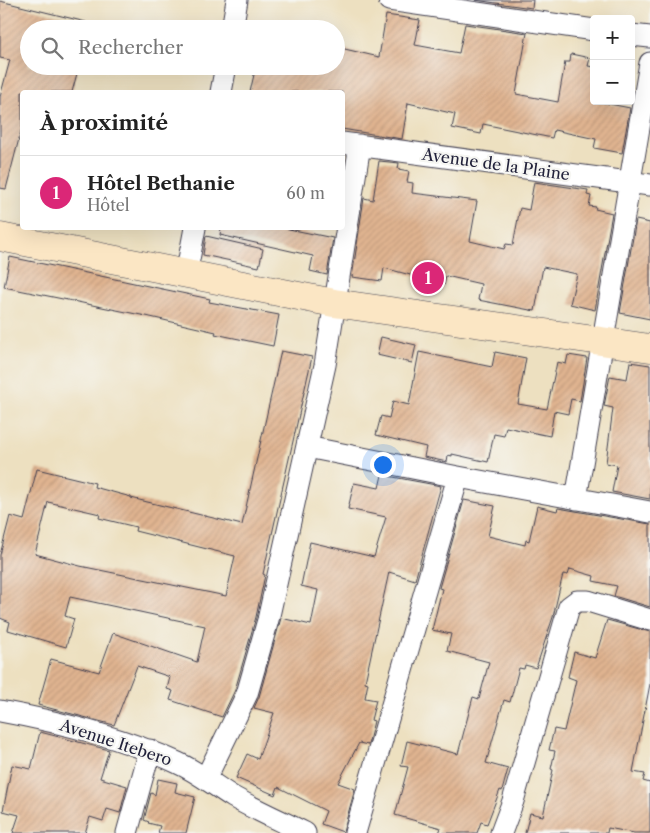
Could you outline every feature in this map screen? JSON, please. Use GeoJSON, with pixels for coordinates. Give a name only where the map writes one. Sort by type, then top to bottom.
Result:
{"type":"FeatureCollection","features":[{"type":"Feature","properties":{"kind":"street"},"geometry":{"type":"LineString","coordinates":[[234,20],[237,0]]}},
{"type":"Feature","properties":{"kind":"street"},"geometry":{"type":"LineString","coordinates":[[389,0],[590,29]]}},
{"type":"Feature","properties":{"kind":"street"},"geometry":{"type":"LineString","coordinates":[[635,35],[650,37]]}},
{"type":"Feature","properties":{"kind":"street"},"geometry":{"type":"LineString","coordinates":[[576,499],[603,341],[640,184],[650,63]]}},
{"type":"Feature","properties":{"kind":"street"},"geometry":{"type":"LineString","coordinates":[[221,90],[224,75]]}},
{"type":"Feature","properties":{"kind":"street"},"geometry":{"type":"LineString","coordinates":[[345,200],[351,144]]}},
{"type":"Feature","properties":{"kind":"street","name":"Avenue de la Plaine"},"geometry":{"type":"LineString","coordinates":[[351,144],[640,184]]}},
{"type":"Feature","properties":{"kind":"street"},"geometry":{"type":"LineString","coordinates":[[186,274],[195,230]]}},
{"type":"Feature","properties":{"kind":"street"},"geometry":{"type":"LineString","coordinates":[[206,778],[247,694],[256,667],[325,365],[342,230]]}},
{"type":"Feature","properties":{"kind":"street"},"geometry":{"type":"LineString","coordinates":[[0,237],[334,303],[650,348]]}},
{"type":"Feature","properties":{"kind":"street"},"geometry":{"type":"LineString","coordinates":[[307,446],[458,477],[650,512]]}},
{"type":"Feature","properties":{"kind":"street"},"geometry":{"type":"LineString","coordinates":[[355,833],[458,477]]}},
{"type":"Feature","properties":{"kind":"street"},"geometry":{"type":"LineString","coordinates":[[501,833],[513,801],[569,607],[577,601],[588,601],[650,620]]}},
{"type":"Feature","properties":{"kind":"street","name":"Avenue Itebero"},"geometry":{"type":"LineString","coordinates":[[0,711],[54,722],[150,750],[179,763],[206,778],[233,797],[304,833]]}},
{"type":"Feature","properties":{"kind":"street"},"geometry":{"type":"LineString","coordinates":[[127,833],[150,750]]}},
{"type":"Feature","properties":{"kind":"building"},"geometry":{"type":"Polygon","coordinates":[[[475,0],[533,0],[532,8],[475,0]]]}},
{"type":"Feature","properties":{"kind":"building"},"geometry":{"type":"Polygon","coordinates":[[[0,1],[78,20],[20,20],[20,75],[77,75],[73,90],[20,90],[20,135],[6,189],[0,188],[0,97],[10,60],[0,58],[0,1]]]}},
{"type":"Feature","properties":{"kind":"building"},"geometry":{"type":"Polygon","coordinates":[[[386,15],[420,20],[415,45],[459,53],[465,24],[527,33],[516,94],[558,102],[565,62],[570,62],[571,54],[590,58],[588,66],[590,66],[590,105],[615,105],[630,108],[622,153],[594,148],[596,139],[554,130],[552,138],[483,124],[481,134],[452,128],[455,114],[408,103],[402,139],[345,130],[345,90],[250,90],[254,75],[345,75],[345,49],[379,57],[386,15]]]}},
{"type":"Feature","properties":{"kind":"building"},"geometry":{"type":"Polygon","coordinates":[[[379,161],[399,163],[398,169],[409,171],[407,182],[413,183],[412,193],[477,201],[470,241],[504,249],[506,244],[513,245],[520,208],[529,210],[534,182],[588,190],[587,195],[591,196],[589,206],[612,213],[595,310],[570,304],[577,274],[543,267],[535,311],[478,300],[481,284],[446,276],[444,285],[418,281],[418,277],[384,268],[382,281],[352,277],[364,198],[373,200],[379,161]]]}},
{"type":"Feature","properties":{"kind":"building"},"geometry":{"type":"Polygon","coordinates":[[[636,220],[650,223],[650,319],[620,313],[636,220]]]}},
{"type":"Feature","properties":{"kind":"building"},"geometry":{"type":"Polygon","coordinates":[[[221,230],[294,230],[333,238],[327,275],[310,271],[313,256],[220,235],[221,230]]]}},
{"type":"Feature","properties":{"kind":"building"},"geometry":{"type":"Polygon","coordinates":[[[206,236],[263,249],[259,267],[203,255],[206,236]]]}},
{"type":"Feature","properties":{"kind":"building"},"geometry":{"type":"Polygon","coordinates":[[[10,257],[210,299],[209,302],[279,315],[273,346],[215,334],[216,332],[146,316],[4,287],[10,257]]]}},
{"type":"Feature","properties":{"kind":"building"},"geometry":{"type":"Polygon","coordinates":[[[381,337],[416,345],[412,363],[377,355],[381,337]]]}},
{"type":"Feature","properties":{"kind":"building"},"geometry":{"type":"Polygon","coordinates":[[[281,351],[312,357],[263,574],[265,575],[256,617],[235,690],[222,717],[170,700],[173,691],[167,689],[170,677],[137,666],[114,725],[38,705],[51,659],[99,672],[113,633],[197,662],[205,626],[70,597],[65,616],[74,619],[66,647],[8,630],[10,622],[0,618],[0,555],[10,516],[24,520],[37,469],[95,483],[94,487],[131,498],[242,525],[281,351]],[[48,502],[35,554],[80,566],[226,596],[235,556],[135,531],[136,527],[99,518],[100,514],[48,502]]]}},
{"type":"Feature","properties":{"kind":"building"},"geometry":{"type":"Polygon","coordinates":[[[419,352],[492,367],[495,352],[526,358],[518,404],[547,409],[557,362],[566,364],[568,355],[587,358],[580,401],[571,399],[568,414],[554,411],[550,436],[506,427],[504,436],[494,434],[488,462],[452,454],[452,456],[448,455],[447,462],[424,457],[426,447],[376,435],[381,416],[389,418],[393,401],[409,405],[419,352]]]}},
{"type":"Feature","properties":{"kind":"building"},"geometry":{"type":"Polygon","coordinates":[[[630,362],[650,365],[650,499],[612,492],[617,465],[606,463],[613,408],[604,406],[610,376],[627,379],[630,362]]]}},
{"type":"Feature","properties":{"kind":"building"},"geometry":{"type":"Polygon","coordinates":[[[382,475],[441,486],[415,580],[389,572],[365,682],[368,683],[365,698],[376,700],[371,720],[374,721],[368,745],[359,743],[338,783],[355,789],[343,832],[321,824],[326,811],[278,787],[275,795],[236,778],[247,754],[258,759],[274,713],[254,708],[259,697],[281,618],[311,625],[318,590],[301,586],[310,542],[374,557],[386,517],[348,509],[354,483],[379,488],[382,475]]]}},
{"type":"Feature","properties":{"kind":"building"},"geometry":{"type":"Polygon","coordinates":[[[464,500],[495,506],[488,536],[525,545],[526,540],[529,541],[537,506],[557,511],[558,508],[650,524],[650,607],[614,596],[617,586],[593,581],[594,576],[570,569],[568,575],[563,574],[553,617],[536,668],[525,665],[524,669],[519,668],[510,702],[504,700],[486,763],[508,769],[502,791],[500,790],[487,824],[481,822],[477,833],[439,833],[441,828],[395,815],[408,767],[401,766],[407,741],[458,754],[473,697],[479,699],[489,662],[447,651],[451,634],[432,630],[442,589],[439,588],[464,500]]]}},
{"type":"Feature","properties":{"kind":"building"},"geometry":{"type":"Polygon","coordinates":[[[607,620],[650,632],[650,684],[633,772],[645,774],[643,781],[650,783],[650,833],[634,833],[608,828],[607,833],[525,833],[530,813],[543,816],[553,770],[551,769],[555,751],[549,750],[554,729],[564,731],[576,680],[568,677],[574,652],[595,658],[607,620]]]}},
{"type":"Feature","properties":{"kind":"building"},"geometry":{"type":"Polygon","coordinates":[[[40,732],[109,750],[100,778],[127,786],[120,813],[107,809],[103,821],[90,817],[85,833],[13,833],[19,815],[3,811],[12,765],[31,769],[40,732]]]}},
{"type":"Feature","properties":{"kind":"building"},"geometry":{"type":"Polygon","coordinates":[[[158,779],[177,783],[175,792],[195,797],[186,833],[158,833],[160,826],[144,820],[151,793],[155,795],[158,779]]]}},
{"type":"Feature","properties":{"kind":"place","name":"Hôtel Bethanie"},"geometry":{"type":"Point","coordinates":[428,278]}}]}
